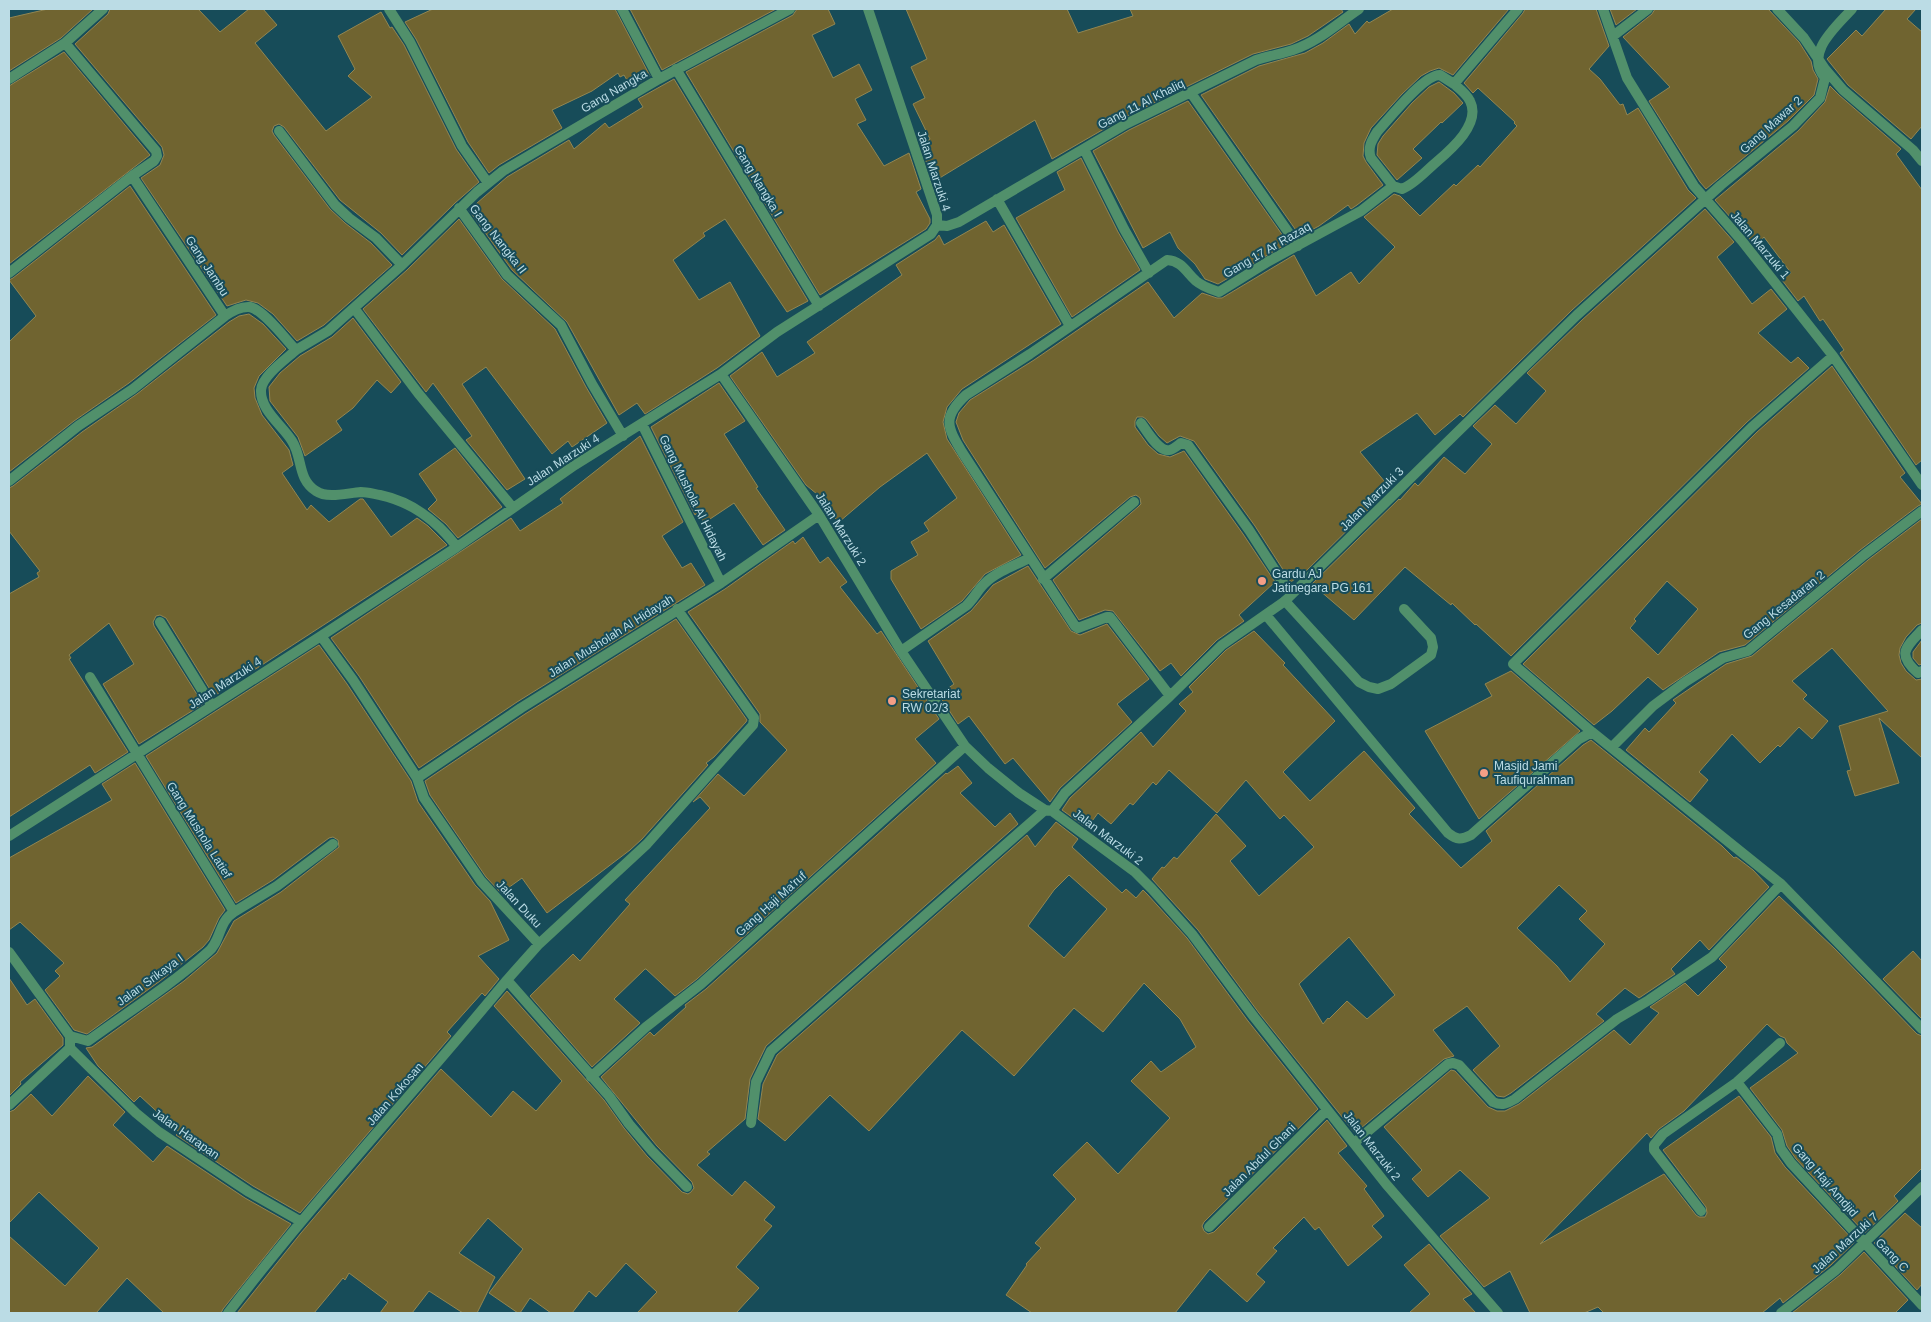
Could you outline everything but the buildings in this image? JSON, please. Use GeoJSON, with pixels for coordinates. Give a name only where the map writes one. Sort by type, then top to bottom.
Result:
{"type":"FeatureCollection","features":[{"type":"Feature","properties":{"kind":"street"},"geometry":{"type":"LineString","coordinates":[[9,79],[65,43],[103,9]]}},
{"type":"Feature","properties":{"kind":"street"},"geometry":{"type":"LineString","coordinates":[[388,9],[410,42],[462,146],[488,183]]}},
{"type":"Feature","properties":{"kind":"street"},"geometry":{"type":"LineString","coordinates":[[622,9],[659,78]]}},
{"type":"Feature","properties":{"kind":"street","name":"Gang Nangka"},"geometry":{"type":"LineString","coordinates":[[459,208],[502,171],[659,78],[790,9]]}},
{"type":"Feature","properties":{"kind":"street","name":"Jalan Marzuki 4"},"geometry":{"type":"LineString","coordinates":[[9,836],[457,547],[575,465],[721,374],[777,332],[931,234],[937,225],[936,215],[868,9]]}},
{"type":"Feature","properties":{"kind":"street","name":"Gang 11 Al Khaliq"},"geometry":{"type":"LineString","coordinates":[[937,225],[947,226],[959,222],[1126,124],[1256,60],[1293,50],[1307,44],[1359,9]]}},
{"type":"Feature","properties":{"kind":"street"},"geometry":{"type":"LineString","coordinates":[[1454,84],[1518,9]]}},
{"type":"Feature","properties":{"kind":"street","name":"Jalan Marzuki 1"},"geometry":{"type":"LineString","coordinates":[[1603,9],[1627,78],[1675,157],[1705,200],[1754,256],[1918,468],[1922,485]]}},
{"type":"Feature","properties":{"kind":"street"},"geometry":{"type":"LineString","coordinates":[[1613,36],[1648,9]]}},
{"type":"Feature","properties":{"kind":"street"},"geometry":{"type":"LineString","coordinates":[[1777,9],[1804,38],[1825,69],[1843,90],[1913,150],[1922,161]]}},
{"type":"Feature","properties":{"kind":"street"},"geometry":{"type":"LineString","coordinates":[[1817,57],[1825,40],[1852,9]]}},
{"type":"Feature","properties":{"kind":"street"},"geometry":{"type":"LineString","coordinates":[[9,273],[132,176],[154,161],[157,156],[156,151],[65,43]]}},
{"type":"Feature","properties":{"kind":"street","name":"Gang Mawar 2"},"geometry":{"type":"LineString","coordinates":[[1705,200],[1793,126],[1820,98],[1825,78],[1818,70],[1817,57]]}},
{"type":"Feature","properties":{"kind":"street","name":"Gang Nangka I"},"geometry":{"type":"LineString","coordinates":[[676,69],[819,306]]}},
{"type":"Feature","properties":{"kind":"street"},"geometry":{"type":"LineString","coordinates":[[1440,75],[1454,84],[1465,93],[1473,108],[1471,123],[1466,132],[1456,144],[1414,181],[1402,189],[1394,186],[1370,158],[1369,153],[1372,139],[1403,103],[1431,77],[1440,75]]}},
{"type":"Feature","properties":{"kind":"street"},"geometry":{"type":"LineString","coordinates":[[1191,93],[1298,246]]}},
{"type":"Feature","properties":{"kind":"street"},"geometry":{"type":"LineString","coordinates":[[279,131],[336,205],[348,218],[376,238],[402,265]]}},
{"type":"Feature","properties":{"kind":"street"},"geometry":{"type":"LineString","coordinates":[[1084,149],[1124,229],[1149,273]]}},
{"type":"Feature","properties":{"kind":"street","name":"Gang Jambu"},"geometry":{"type":"LineString","coordinates":[[132,176],[225,316],[236,308],[251,307],[264,316],[296,350]]}},
{"type":"Feature","properties":{"kind":"street","name":"Gang 17 Ar Razaq"},"geometry":{"type":"LineString","coordinates":[[1030,558],[949,431],[949,425],[955,408],[966,395],[1167,260],[1174,260],[1197,282],[1219,292],[1269,261],[1361,211],[1394,186]]}},
{"type":"Feature","properties":{"kind":"street"},"geometry":{"type":"LineString","coordinates":[[998,199],[1070,326]]}},
{"type":"Feature","properties":{"kind":"street","name":"Jalan Marzuki 3"},"geometry":{"type":"LineString","coordinates":[[751,1123],[756,1082],[772,1051],[1048,810],[1222,645],[1288,598],[1576,315],[1705,200]]}},
{"type":"Feature","properties":{"kind":"street","name":"Gang Nangka II"},"geometry":{"type":"LineString","coordinates":[[296,350],[328,331],[402,265],[459,208],[507,275],[561,326],[592,384],[624,436]]}},
{"type":"Feature","properties":{"kind":"street"},"geometry":{"type":"LineString","coordinates":[[354,308],[418,393],[513,508]]}},
{"type":"Feature","properties":{"kind":"street"},"geometry":{"type":"LineString","coordinates":[[9,481],[78,426],[134,390],[225,316]]}},
{"type":"Feature","properties":{"kind":"street"},"geometry":{"type":"LineString","coordinates":[[296,350],[268,375],[261,388],[263,404],[293,442],[303,479],[317,492],[333,495],[364,492],[395,498],[422,511],[444,530],[457,547]]}},
{"type":"Feature","properties":{"kind":"street"},"geometry":{"type":"LineString","coordinates":[[1833,356],[1746,433],[1513,664],[1592,732],[1781,884],[1922,1029]]}},
{"type":"Feature","properties":{"kind":"street","name":"Jalan Marzuki 2"},"geometry":{"type":"LineString","coordinates":[[721,374],[819,514],[901,651],[965,746],[1019,793],[1048,810],[1135,872],[1152,889],[1192,934],[1254,1017],[1354,1144],[1493,1311]]}},
{"type":"Feature","properties":{"kind":"street"},"geometry":{"type":"LineString","coordinates":[[1141,423],[1160,447],[1165,450],[1170,450],[1181,443],[1188,445],[1249,530],[1288,598],[1359,682],[1369,688],[1378,689],[1390,684],[1430,655],[1433,647],[1432,638],[1404,609]]}},
{"type":"Feature","properties":{"kind":"street","name":"Gang Mushola Al Hidayah"},"geometry":{"type":"LineString","coordinates":[[642,424],[721,583]]}},
{"type":"Feature","properties":{"kind":"street"},"geometry":{"type":"LineString","coordinates":[[1043,579],[1134,502]]}},
{"type":"Feature","properties":{"kind":"street","name":"Gang Kesadaran 2"},"geometry":{"type":"LineString","coordinates":[[1612,747],[1653,706],[1685,682],[1723,658],[1748,651],[1864,555],[1922,511]]}},
{"type":"Feature","properties":{"kind":"street","name":"Jalan Musholah Al Hidayah"},"geometry":{"type":"LineString","coordinates":[[417,778],[521,708],[721,583],[819,514]]}},
{"type":"Feature","properties":{"kind":"street"},"geometry":{"type":"LineString","coordinates":[[901,651],[966,606],[983,584],[1030,558],[1077,628],[1110,617],[1115,621],[1170,696]]}},
{"type":"Feature","properties":{"kind":"street"},"geometry":{"type":"LineString","coordinates":[[539,944],[646,844],[753,725],[754,718],[677,609]]}},
{"type":"Feature","properties":{"kind":"street"},"geometry":{"type":"LineString","coordinates":[[1266,615],[1448,833],[1456,839],[1462,839],[1471,835],[1579,739],[1592,732]]}},
{"type":"Feature","properties":{"kind":"street"},"geometry":{"type":"LineString","coordinates":[[160,622],[212,706]]}},
{"type":"Feature","properties":{"kind":"street"},"geometry":{"type":"LineString","coordinates":[[1922,630],[1904,651],[1905,658],[1914,669],[1918,673],[1922,671]]}},
{"type":"Feature","properties":{"kind":"street","name":"Jalan Duku"},"geometry":{"type":"LineString","coordinates":[[320,636],[353,680],[417,778],[424,798],[481,881],[539,944],[507,980]]}},
{"type":"Feature","properties":{"kind":"street","name":"Gang Mushola Latief"},"geometry":{"type":"LineString","coordinates":[[90,677],[230,914]]}},
{"type":"Feature","properties":{"kind":"street","name":"Gang Haji Ma'ruf"},"geometry":{"type":"LineString","coordinates":[[592,1077],[646,1027],[701,984],[965,746]]}},
{"type":"Feature","properties":{"kind":"street"},"geometry":{"type":"LineString","coordinates":[[230,914],[277,886],[334,844]]}},
{"type":"Feature","properties":{"kind":"street"},"geometry":{"type":"LineString","coordinates":[[1354,1144],[1448,1064],[1459,1065],[1493,1102],[1500,1105],[1515,1099],[1617,1019],[1649,1000],[1712,957],[1781,884]]}},
{"type":"Feature","properties":{"kind":"street","name":"Jalan Srikaya I"},"geometry":{"type":"LineString","coordinates":[[70,1036],[88,1041],[211,951],[230,914]]}},
{"type":"Feature","properties":{"kind":"street"},"geometry":{"type":"LineString","coordinates":[[9,952],[70,1036],[70,1048],[9,1104]]}},
{"type":"Feature","properties":{"kind":"street"},"geometry":{"type":"LineString","coordinates":[[507,980],[609,1096],[652,1151],[687,1187]]}},
{"type":"Feature","properties":{"kind":"street","name":"Jalan Kokosan"},"geometry":{"type":"LineString","coordinates":[[300,1221],[414,1092],[507,980]]}},
{"type":"Feature","properties":{"kind":"street"},"geometry":{"type":"LineString","coordinates":[[1701,1211],[1654,1150],[1654,1145],[1663,1134],[1737,1082],[1780,1043]]}},
{"type":"Feature","properties":{"kind":"street","name":"Jalan Harapan"},"geometry":{"type":"LineString","coordinates":[[70,1048],[136,1113],[159,1132],[249,1192],[300,1221]]}},
{"type":"Feature","properties":{"kind":"street","name":"Gang Haji Amdjid"},"geometry":{"type":"LineString","coordinates":[[1737,1082],[1777,1134],[1781,1149],[1791,1163],[1863,1243]]}},
{"type":"Feature","properties":{"kind":"street","name":"Jalan Abdul Ghani"},"geometry":{"type":"LineString","coordinates":[[1209,1227],[1327,1110]]}},
{"type":"Feature","properties":{"kind":"street","name":"Jalan Marzuki 7"},"geometry":{"type":"LineString","coordinates":[[1781,1313],[1836,1270],[1911,1200],[1922,1187]]}},
{"type":"Feature","properties":{"kind":"street"},"geometry":{"type":"LineString","coordinates":[[228,1313],[300,1221]]}},
{"type":"Feature","properties":{"kind":"street","name":"Gang C"},"geometry":{"type":"LineString","coordinates":[[1863,1243],[1922,1305]]}},
{"type":"Feature","properties":{"kind":"place","name":"Gardu AJ Jatinegara PG 161"},"geometry":{"type":"Point","coordinates":[1262,581]}},
{"type":"Feature","properties":{"kind":"place","name":"Sekretariat RW 02/3"},"geometry":{"type":"Point","coordinates":[892,701]}},
{"type":"Feature","properties":{"kind":"place","name":"Masjid Jami Taufiqurahman"},"geometry":{"type":"Point","coordinates":[1484,773]}}]}
